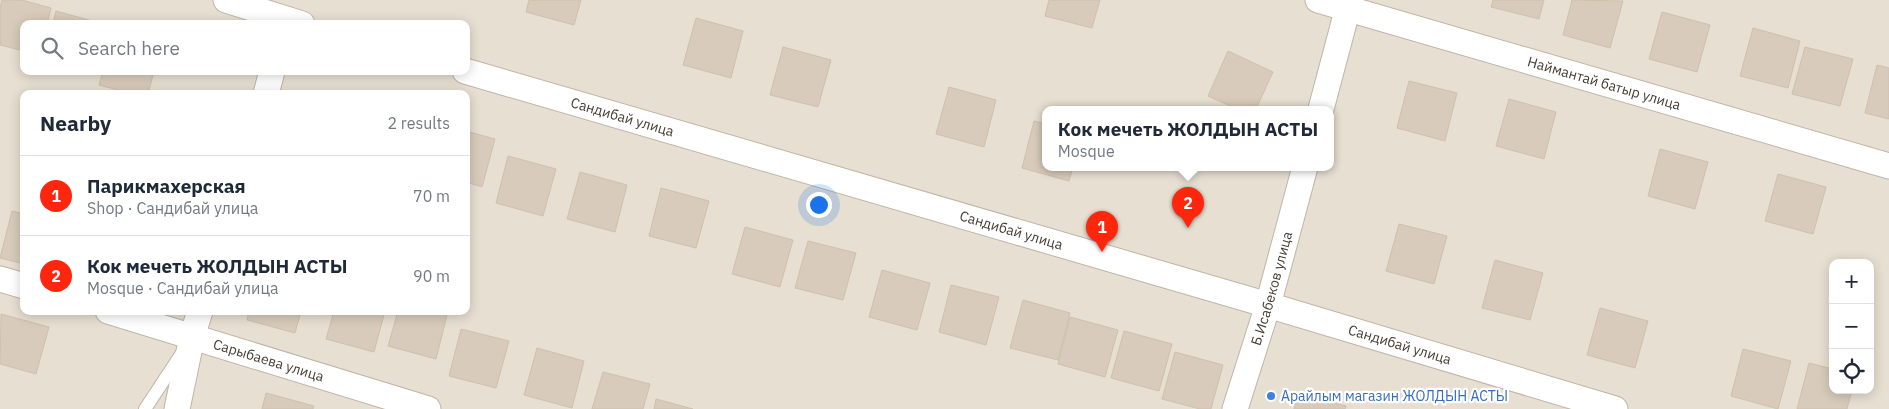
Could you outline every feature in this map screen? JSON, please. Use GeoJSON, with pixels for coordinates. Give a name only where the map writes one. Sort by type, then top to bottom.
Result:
{"type":"FeatureCollection","features":[{"type":"Feature","properties":{"kind":"street"},"geometry":{"type":"LineString","coordinates":[[226,0],[292,17]]}},
{"type":"Feature","properties":{"kind":"street","name":"Наймантай батыр улица"},"geometry":{"type":"LineString","coordinates":[[1318,0],[1349,4],[1889,166]]}},
{"type":"Feature","properties":{"kind":"street"},"geometry":{"type":"LineString","coordinates":[[1322,106],[1349,4]]}},
{"type":"Feature","properties":{"kind":"street","name":"Сандибай улица"},"geometry":{"type":"LineString","coordinates":[[470,72],[1268,305],[1615,409]]}},
{"type":"Feature","properties":{"kind":"street"},"geometry":{"type":"LineString","coordinates":[[267,90],[271,75]]}},
{"type":"Feature","properties":{"kind":"street","name":"Б.Исабеков улица"},"geometry":{"type":"LineString","coordinates":[[1235,409],[1268,305],[1304,171]]}},
{"type":"Feature","properties":{"kind":"street"},"geometry":{"type":"LineString","coordinates":[[0,278],[20,285]]}},
{"type":"Feature","properties":{"kind":"street","name":"Сарыбаева улица"},"geometry":{"type":"LineString","coordinates":[[121,315],[428,409]]}},
{"type":"Feature","properties":{"kind":"street"},"geometry":{"type":"LineString","coordinates":[[177,409],[192,337],[199,315]]}},
{"type":"Feature","properties":{"kind":"lane"},"geometry":{"type":"LineString","coordinates":[[145,409],[192,337]]}},
{"type":"Feature","properties":{"kind":"shaded area"},"geometry":{"type":"Polygon","coordinates":[[[0,0],[1889,0],[1889,409],[0,409],[0,0]]]}},
{"type":"Feature","properties":{"kind":"building"},"geometry":{"type":"Polygon","coordinates":[[[2,0],[22,0],[51,8],[48,20],[20,20],[20,50],[0,45],[0,8],[2,0]]]}},
{"type":"Feature","properties":{"kind":"building"},"geometry":{"type":"Polygon","coordinates":[[[529,0],[581,0],[574,25],[526,12],[529,0]]]}},
{"type":"Feature","properties":{"kind":"building"},"geometry":{"type":"Polygon","coordinates":[[[1049,0],[1100,0],[1092,28],[1045,16],[1049,0]]]}},
{"type":"Feature","properties":{"kind":"building"},"geometry":{"type":"Polygon","coordinates":[[[1493,0],[1544,0],[1539,19],[1491,7],[1493,0]]]}},
{"type":"Feature","properties":{"kind":"building"},"geometry":{"type":"Polygon","coordinates":[[[1572,0],[1623,1],[1610,48],[1563,35],[1572,0]]]}},
{"type":"Feature","properties":{"kind":"building"},"geometry":{"type":"Polygon","coordinates":[[[56,11],[89,20],[54,20],[56,11]]]}},
{"type":"Feature","properties":{"kind":"building"},"geometry":{"type":"Polygon","coordinates":[[[1662,12],[1710,25],[1697,72],[1649,59],[1662,12]]]}},
{"type":"Feature","properties":{"kind":"building"},"geometry":{"type":"Polygon","coordinates":[[[696,18],[743,31],[731,78],[683,65],[696,18]]]}},
{"type":"Feature","properties":{"kind":"building"},"geometry":{"type":"Polygon","coordinates":[[[1753,28],[1800,41],[1788,88],[1740,76],[1753,28]]]}},
{"type":"Feature","properties":{"kind":"building"},"geometry":{"type":"Polygon","coordinates":[[[783,47],[831,60],[818,107],[770,95],[783,47]]]}},
{"type":"Feature","properties":{"kind":"building"},"geometry":{"type":"Polygon","coordinates":[[[1805,47],[1853,59],[1840,106],[1792,94],[1805,47]]]}},
{"type":"Feature","properties":{"kind":"building"},"geometry":{"type":"Polygon","coordinates":[[[1228,51],[1273,72],[1257,106],[1230,106],[1208,96],[1228,51]]]}},
{"type":"Feature","properties":{"kind":"building"},"geometry":{"type":"Polygon","coordinates":[[[1877,65],[1889,68],[1889,119],[1865,113],[1877,65]]]}},
{"type":"Feature","properties":{"kind":"building"},"geometry":{"type":"Polygon","coordinates":[[[102,75],[153,75],[149,90],[118,90],[99,85],[102,75]]]}},
{"type":"Feature","properties":{"kind":"building"},"geometry":{"type":"Polygon","coordinates":[[[1409,81],[1457,93],[1445,141],[1397,128],[1409,81]]]}},
{"type":"Feature","properties":{"kind":"building"},"geometry":{"type":"Polygon","coordinates":[[[949,87],[996,100],[984,147],[936,134],[949,87]]]}},
{"type":"Feature","properties":{"kind":"building"},"geometry":{"type":"Polygon","coordinates":[[[1509,99],[1556,112],[1544,159],[1496,146],[1509,99]]]}},
{"type":"Feature","properties":{"kind":"building"},"geometry":{"type":"Polygon","coordinates":[[[1034,121],[1042,123],[1042,171],[1072,171],[1069,181],[1022,168],[1034,121]]]}},
{"type":"Feature","properties":{"kind":"building"},"geometry":{"type":"Polygon","coordinates":[[[470,132],[495,139],[482,187],[470,183],[470,132]]]}},
{"type":"Feature","properties":{"kind":"building"},"geometry":{"type":"Polygon","coordinates":[[[1660,149],[1708,162],[1695,209],[1648,196],[1660,149]]]}},
{"type":"Feature","properties":{"kind":"building"},"geometry":{"type":"Polygon","coordinates":[[[508,156],[556,169],[543,216],[496,203],[508,156]]]}},
{"type":"Feature","properties":{"kind":"building"},"geometry":{"type":"Polygon","coordinates":[[[580,172],[627,185],[615,232],[567,219],[580,172]]]}},
{"type":"Feature","properties":{"kind":"building"},"geometry":{"type":"Polygon","coordinates":[[[1778,174],[1826,187],[1813,234],[1765,221],[1778,174]]]}},
{"type":"Feature","properties":{"kind":"building"},"geometry":{"type":"Polygon","coordinates":[[[661,188],[709,201],[696,248],[649,236],[661,188]]]}},
{"type":"Feature","properties":{"kind":"building"},"geometry":{"type":"Polygon","coordinates":[[[12,211],[20,213],[20,263],[0,258],[12,211]]]}},
{"type":"Feature","properties":{"kind":"building"},"geometry":{"type":"Polygon","coordinates":[[[1399,224],[1447,236],[1434,284],[1386,271],[1399,224]]]}},
{"type":"Feature","properties":{"kind":"building"},"geometry":{"type":"Polygon","coordinates":[[[745,227],[793,240],[780,287],[732,274],[745,227]]]}},
{"type":"Feature","properties":{"kind":"building"},"geometry":{"type":"Polygon","coordinates":[[[808,241],[856,253],[843,300],[795,288],[808,241]]]}},
{"type":"Feature","properties":{"kind":"building"},"geometry":{"type":"Polygon","coordinates":[[[1495,260],[1543,273],[1530,320],[1482,308],[1495,260]]]}},
{"type":"Feature","properties":{"kind":"building"},"geometry":{"type":"Polygon","coordinates":[[[882,270],[930,283],[917,330],[869,317],[882,270]]]}},
{"type":"Feature","properties":{"kind":"building"},"geometry":{"type":"Polygon","coordinates":[[[951,285],[999,297],[986,345],[939,332],[951,285]]]}},
{"type":"Feature","properties":{"kind":"building"},"geometry":{"type":"Polygon","coordinates":[[[1023,300],[1070,313],[1058,360],[1010,348],[1023,300]]]}},
{"type":"Feature","properties":{"kind":"building"},"geometry":{"type":"Polygon","coordinates":[[[1600,308],[1648,321],[1635,368],[1587,355],[1600,308]]]}},
{"type":"Feature","properties":{"kind":"building"},"geometry":{"type":"Polygon","coordinates":[[[1,314],[49,327],[36,374],[0,364],[1,314]]]}},
{"type":"Feature","properties":{"kind":"building"},"geometry":{"type":"Polygon","coordinates":[[[248,315],[300,315],[295,333],[247,320],[248,315]]]}},
{"type":"Feature","properties":{"kind":"building"},"geometry":{"type":"Polygon","coordinates":[[[333,315],[384,315],[374,352],[326,339],[333,315]]]}},
{"type":"Feature","properties":{"kind":"building"},"geometry":{"type":"Polygon","coordinates":[[[397,315],[447,315],[436,359],[388,346],[397,315]]]}},
{"type":"Feature","properties":{"kind":"building"},"geometry":{"type":"Polygon","coordinates":[[[1070,317],[1118,330],[1105,377],[1058,364],[1070,317]]]}},
{"type":"Feature","properties":{"kind":"building"},"geometry":{"type":"Polygon","coordinates":[[[461,329],[509,341],[496,388],[449,376],[461,329]]]}},
{"type":"Feature","properties":{"kind":"building"},"geometry":{"type":"Polygon","coordinates":[[[1124,331],[1172,344],[1159,391],[1111,378],[1124,331]]]}},
{"type":"Feature","properties":{"kind":"building"},"geometry":{"type":"Polygon","coordinates":[[[537,348],[584,361],[572,408],[524,395],[537,348]]]}},
{"type":"Feature","properties":{"kind":"building"},"geometry":{"type":"Polygon","coordinates":[[[1743,349],[1791,361],[1778,409],[1731,396],[1743,349]]]}},
{"type":"Feature","properties":{"kind":"building"},"geometry":{"type":"Polygon","coordinates":[[[1175,352],[1223,365],[1211,409],[1200,409],[1162,399],[1175,352]]]}},
{"type":"Feature","properties":{"kind":"building"},"geometry":{"type":"Polygon","coordinates":[[[1809,363],[1829,368],[1829,394],[1851,394],[1847,409],[1797,409],[1809,363]]]}},
{"type":"Feature","properties":{"kind":"building"},"geometry":{"type":"Polygon","coordinates":[[[603,372],[650,384],[643,409],[592,409],[603,372]]]}},
{"type":"Feature","properties":{"kind":"building"},"geometry":{"type":"Polygon","coordinates":[[[266,393],[314,406],[313,409],[262,409],[266,393]]]}},
{"type":"Feature","properties":{"kind":"building"},"geometry":{"type":"Polygon","coordinates":[[[1298,394],[1346,406],[1345,409],[1294,409],[1298,394]]]}},
{"type":"Feature","properties":{"kind":"building"},"geometry":{"type":"Polygon","coordinates":[[[656,399],[693,409],[654,409],[656,399]]]}},
{"type":"Feature","properties":{"kind":"place","name":"Кок мечеть ЖОЛДЫН АСТЫ"},"geometry":{"type":"Point","coordinates":[1188,228]}},
{"type":"Feature","properties":{"kind":"place","name":"Парикмахерская"},"geometry":{"type":"Point","coordinates":[1102,252]}},
{"type":"Feature","properties":{"kind":"place","name":"Арайлым магазин ЖОЛДЫН АСТЫ"},"geometry":{"type":"Point","coordinates":[1271,396]}}]}
